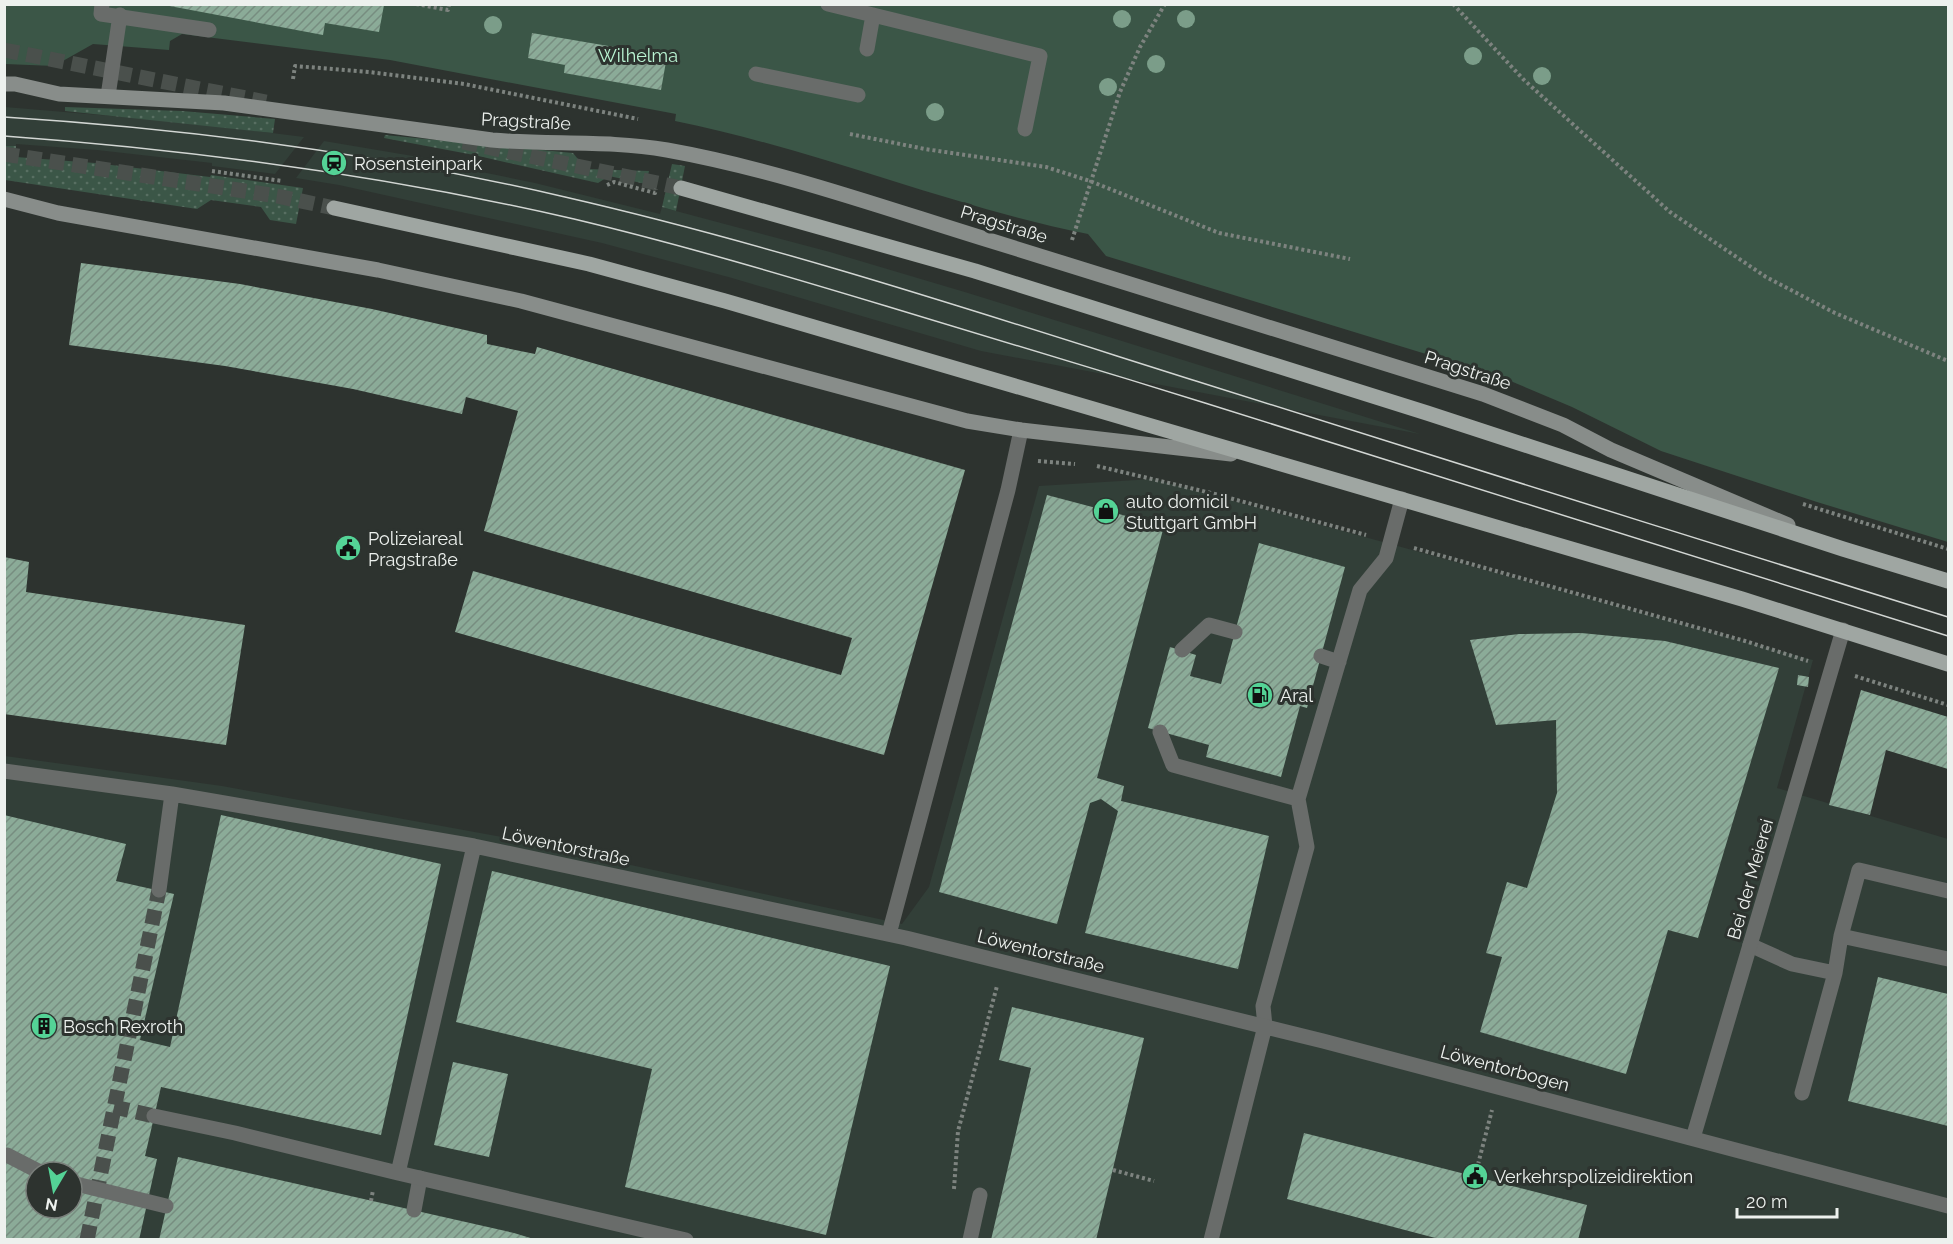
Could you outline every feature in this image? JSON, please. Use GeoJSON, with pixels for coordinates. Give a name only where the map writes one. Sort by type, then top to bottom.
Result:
{"type":"FeatureCollection","features":[{"type":"Feature","properties":{"kind":"main road","name":"Pragstraße"},"geometry":{"type":"LineString","coordinates":[[4,84],[15,84],[59,94],[235,104],[503,141],[625,144],[738,166],[848,196],[1483,394],[1563,425],[1611,450],[1843,549],[1948,581]]}},
{"type":"Feature","properties":{"kind":"main road"},"geometry":{"type":"LineString","coordinates":[[681,188],[975,271],[1426,413],[1843,549]]}},
{"type":"Feature","properties":{"kind":"main road"},"geometry":{"type":"LineString","coordinates":[[4,199],[58,213],[367,268],[499,296],[966,421],[1021,430],[1266,459]]}},
{"type":"Feature","properties":{"kind":"main road"},"geometry":{"type":"LineString","coordinates":[[334,208],[588,264],[725,300],[1843,630],[1948,664]]}},
{"type":"Feature","properties":{"kind":"street"},"geometry":{"type":"LineString","coordinates":[[102,4],[101,14],[209,30]]}},
{"type":"Feature","properties":{"kind":"street"},"geometry":{"type":"LineString","coordinates":[[828,4],[1040,56],[1025,129]]}},
{"type":"Feature","properties":{"kind":"street"},"geometry":{"type":"LineString","coordinates":[[108,96],[120,15]]}},
{"type":"Feature","properties":{"kind":"street"},"geometry":{"type":"LineString","coordinates":[[867,49],[873,15]]}},
{"type":"Feature","properties":{"kind":"street"},"geometry":{"type":"LineString","coordinates":[[756,74],[858,95]]}},
{"type":"Feature","properties":{"kind":"street"},"geometry":{"type":"LineString","coordinates":[[889,934],[1021,430]]}},
{"type":"Feature","properties":{"kind":"street"},"geometry":{"type":"LineString","coordinates":[[1211,1239],[1265,1026],[1263,1006],[1306,847],[1298,799],[1360,590],[1386,558],[1402,499]]}},
{"type":"Feature","properties":{"kind":"street"},"geometry":{"type":"LineString","coordinates":[[1182,650],[1209,625],[1235,632]]}},
{"type":"Feature","properties":{"kind":"street","name":"Bei der Meierei"},"geometry":{"type":"LineString","coordinates":[[1693,1138],[1843,630]]}},
{"type":"Feature","properties":{"kind":"street"},"geometry":{"type":"LineString","coordinates":[[1321,656],[1339,662]]}},
{"type":"Feature","properties":{"kind":"street"},"geometry":{"type":"LineString","coordinates":[[1160,732],[1173,765],[1298,799]]}},
{"type":"Feature","properties":{"kind":"street"},"geometry":{"type":"LineString","coordinates":[[4,771],[172,794],[474,846]]}},
{"type":"Feature","properties":{"kind":"street"},"geometry":{"type":"LineString","coordinates":[[159,890],[172,794]]}},
{"type":"Feature","properties":{"kind":"street","name":"Löwentorstraße"},"geometry":{"type":"LineString","coordinates":[[398,1173],[474,846],[889,934],[1265,1026]]}},
{"type":"Feature","properties":{"kind":"street"},"geometry":{"type":"LineString","coordinates":[[1802,1093],[1835,973],[1841,936],[1858,870],[1948,891]]}},
{"type":"Feature","properties":{"kind":"street"},"geometry":{"type":"LineString","coordinates":[[1841,936],[1948,959]]}},
{"type":"Feature","properties":{"kind":"street"},"geometry":{"type":"LineString","coordinates":[[1750,945],[1792,964],[1835,973]]}},
{"type":"Feature","properties":{"kind":"street","name":"Löwentorbogen"},"geometry":{"type":"LineString","coordinates":[[1265,1026],[1948,1206]]}},
{"type":"Feature","properties":{"kind":"street"},"geometry":{"type":"LineString","coordinates":[[154,1116],[686,1239]]}},
{"type":"Feature","properties":{"kind":"street"},"geometry":{"type":"LineString","coordinates":[[7,1155],[24,1164]]}},
{"type":"Feature","properties":{"kind":"street"},"geometry":{"type":"LineString","coordinates":[[414,1210],[420,1178]]}},
{"type":"Feature","properties":{"kind":"street"},"geometry":{"type":"LineString","coordinates":[[84,1186],[166,1206]]}},
{"type":"Feature","properties":{"kind":"street"},"geometry":{"type":"LineString","coordinates":[[970,1239],[980,1196]]}},
{"type":"Feature","properties":{"kind":"path"},"geometry":{"type":"LineString","coordinates":[[416,4],[448,10],[449,4]]}},
{"type":"Feature","properties":{"kind":"path"},"geometry":{"type":"LineString","coordinates":[[1069,247],[1120,92],[1140,47],[1165,4]]}},
{"type":"Feature","properties":{"kind":"path"},"geometry":{"type":"LineString","coordinates":[[1453,4],[1522,79],[1670,212],[1766,277],[1835,313],[1948,361]]}},
{"type":"Feature","properties":{"kind":"path"},"geometry":{"type":"LineString","coordinates":[[293,80],[296,66],[369,72],[464,84],[640,119]]}},
{"type":"Feature","properties":{"kind":"path"},"geometry":{"type":"LineString","coordinates":[[850,134],[925,149],[1046,167],[1090,181],[1219,233],[1350,259]]}},
{"type":"Feature","properties":{"kind":"path"},"geometry":{"type":"LineString","coordinates":[[212,171],[282,181]]}},
{"type":"Feature","properties":{"kind":"path"},"geometry":{"type":"LineString","coordinates":[[607,185],[614,182],[655,193]]}},
{"type":"Feature","properties":{"kind":"path"},"geometry":{"type":"LineString","coordinates":[[1015,460],[1080,464]]}},
{"type":"Feature","properties":{"kind":"path"},"geometry":{"type":"LineString","coordinates":[[1088,464],[1211,493],[1745,641],[1948,705]]}},
{"type":"Feature","properties":{"kind":"path"},"geometry":{"type":"LineString","coordinates":[[953,1198],[958,1131],[1003,962]]}},
{"type":"Feature","properties":{"kind":"path"},"geometry":{"type":"LineString","coordinates":[[1475,1176],[1486,1135]]}},
{"type":"Feature","properties":{"kind":"path"},"geometry":{"type":"LineString","coordinates":[[1113,1170],[1154,1181]]}},
{"type":"Feature","properties":{"kind":"shaded area"},"geometry":{"type":"Polygon","coordinates":[[[5,107],[183,122],[304,137],[275,174],[212,166],[212,163],[97,150],[16,144],[16,146],[5,146],[5,107]]]}},
{"type":"Feature","properties":{"kind":"shaded area"},"geometry":{"type":"Polygon","coordinates":[[[324,141],[472,166],[472,170],[660,214],[662,207],[830,252],[968,293],[1420,434],[981,351],[732,278],[602,243],[339,185],[296,178],[324,141]]]}},
{"type":"Feature","properties":{"kind":"shaded area"},"geometry":{"type":"Polygon","coordinates":[[[1153,479],[1813,660],[1777,788],[1948,839],[1948,1239],[5,1240],[5,756],[222,786],[502,837],[902,924],[929,887],[1039,486],[1153,479]]]}},
{"type":"Feature","properties":{"kind":"green space","name":"Wilhelma"},"geometry":{"type":"Polygon","coordinates":[[[5,4],[1948,5],[1948,542],[1661,451],[1572,407],[1501,377],[1106,256],[1088,234],[984,208],[779,147],[675,121],[676,114],[390,60],[182,34],[170,41],[169,50],[93,44],[54,66],[5,64],[5,4]]]}},
{"type":"Feature","properties":{"kind":"green space"},"geometry":{"type":"Polygon","coordinates":[[[65,107],[182,111],[275,119],[273,133],[65,111],[65,107]]]}},
{"type":"Feature","properties":{"kind":"green space"},"geometry":{"type":"Polygon","coordinates":[[[385,135],[573,153],[586,169],[649,171],[646,184],[609,176],[598,183],[474,155],[384,138],[385,135]]]}},
{"type":"Feature","properties":{"kind":"green space"},"geometry":{"type":"Polygon","coordinates":[[[4,146],[16,146],[16,157],[95,163],[210,177],[211,175],[303,188],[296,224],[270,220],[261,207],[211,200],[197,209],[5,180],[4,146]]]}},
{"type":"Feature","properties":{"kind":"green space"},"geometry":{"type":"Polygon","coordinates":[[[672,164],[685,166],[676,211],[662,207],[672,164]]]}},
{"type":"Feature","properties":{"kind":"building"},"geometry":{"type":"Polygon","coordinates":[[[159,4],[384,5],[379,32],[325,23],[323,35],[159,4]]]}},
{"type":"Feature","properties":{"kind":"building"},"geometry":{"type":"Polygon","coordinates":[[[532,33],[667,56],[661,90],[564,73],[565,65],[528,58],[532,33]]]}},
{"type":"Feature","properties":{"kind":"building"},"geometry":{"type":"Polygon","coordinates":[[[81,263],[240,284],[372,309],[487,335],[487,344],[535,354],[537,347],[965,470],[884,755],[455,632],[473,571],[841,675],[852,638],[484,531],[518,411],[466,397],[462,414],[353,389],[225,366],[69,345],[81,263]]]}},
{"type":"Feature","properties":{"kind":"building"},"geometry":{"type":"Polygon","coordinates":[[[1047,495],[1164,526],[1097,778],[1124,786],[1121,801],[1269,836],[1238,969],[1085,933],[1118,811],[1101,799],[1090,803],[1057,924],[939,892],[1047,495]]]}},
{"type":"Feature","properties":{"kind":"building"},"geometry":{"type":"Polygon","coordinates":[[[1259,543],[1345,567],[1307,708],[1300,706],[1281,777],[1206,757],[1209,745],[1148,728],[1170,647],[1196,655],[1190,676],[1221,684],[1259,543]]]}},
{"type":"Feature","properties":{"kind":"building"},"geometry":{"type":"Polygon","coordinates":[[[4,557],[29,562],[26,592],[245,625],[226,745],[4,714],[4,557]]]}},
{"type":"Feature","properties":{"kind":"building"},"geometry":{"type":"Polygon","coordinates":[[[1581,633],[1665,641],[1779,668],[1698,938],[1668,930],[1626,1074],[1480,1032],[1502,957],[1486,953],[1507,882],[1527,888],[1557,793],[1556,720],[1496,725],[1470,640],[1519,634],[1581,633]]]}},
{"type":"Feature","properties":{"kind":"building"},"geometry":{"type":"Polygon","coordinates":[[[1798,675],[1809,677],[1808,687],[1797,685],[1798,675]]]}},
{"type":"Feature","properties":{"kind":"building"},"geometry":{"type":"Polygon","coordinates":[[[1861,690],[1948,717],[1948,769],[1886,750],[1870,815],[1829,805],[1861,690]]]}},
{"type":"Feature","properties":{"kind":"building"},"geometry":{"type":"Polygon","coordinates":[[[4,815],[126,844],[116,881],[174,894],[140,1040],[170,1047],[221,815],[441,864],[381,1135],[161,1087],[145,1156],[157,1159],[139,1240],[4,1240],[4,815]]]}},
{"type":"Feature","properties":{"kind":"building"},"geometry":{"type":"Polygon","coordinates":[[[492,871],[890,966],[826,1235],[625,1187],[652,1069],[456,1022],[492,871]]]}},
{"type":"Feature","properties":{"kind":"building"},"geometry":{"type":"Polygon","coordinates":[[[1878,977],[1948,994],[1948,1126],[1848,1101],[1878,977]]]}},
{"type":"Feature","properties":{"kind":"building"},"geometry":{"type":"Polygon","coordinates":[[[1012,1007],[1144,1038],[1096,1240],[991,1240],[1031,1068],[999,1060],[1012,1007]]]}},
{"type":"Feature","properties":{"kind":"building"},"geometry":{"type":"Polygon","coordinates":[[[453,1062],[508,1074],[489,1157],[434,1145],[453,1062]]]}},
{"type":"Feature","properties":{"kind":"building"},"geometry":{"type":"Polygon","coordinates":[[[1304,1133],[1587,1205],[1578,1240],[1443,1240],[1287,1199],[1304,1133]]]}},
{"type":"Feature","properties":{"kind":"building"},"geometry":{"type":"Polygon","coordinates":[[[178,1157],[514,1233],[537,1240],[159,1240],[178,1157]]]}},
{"type":"Feature","properties":{"kind":"tunnel"},"geometry":{"type":"LineString","coordinates":[[4,50],[266,102]]}},
{"type":"Feature","properties":{"kind":"tunnel"},"geometry":{"type":"LineString","coordinates":[[463,142],[681,188]]}},
{"type":"Feature","properties":{"kind":"tunnel"},"geometry":{"type":"LineString","coordinates":[[4,154],[277,196],[334,208]]}},
{"type":"Feature","properties":{"kind":"tunnel"},"geometry":{"type":"LineString","coordinates":[[87,1240],[159,890]]}},
{"type":"Feature","properties":{"kind":"tunnel"},"geometry":{"type":"LineString","coordinates":[[114,1107],[154,1116]]}},
{"type":"Feature","properties":{"kind":"tram line"},"geometry":{"type":"LineString","coordinates":[[4,117],[75,122],[286,145],[426,168],[645,216],[803,259],[961,307],[1948,617]]}},
{"type":"Feature","properties":{"kind":"tram line"},"geometry":{"type":"LineString","coordinates":[[4,136],[219,157],[362,178],[574,219],[692,249],[1086,366],[1948,636]]}},
{"type":"Feature","properties":{"kind":"place","name":"Rosensteinpark"},"geometry":{"type":"Point","coordinates":[334,163]}},
{"type":"Feature","properties":{"kind":"place","name":"auto domicil Stuttgart GmbH"},"geometry":{"type":"Point","coordinates":[1106,511]}},
{"type":"Feature","properties":{"kind":"place","name":"Polizeiareal Pragstraße"},"geometry":{"type":"Point","coordinates":[348,548]}},
{"type":"Feature","properties":{"kind":"place","name":"Aral"},"geometry":{"type":"Point","coordinates":[1260,695]}},
{"type":"Feature","properties":{"kind":"place","name":"Bosch Rexroth"},"geometry":{"type":"Point","coordinates":[44,1026]}},
{"type":"Feature","properties":{"kind":"place","name":"Verkehrspolizeidirektion"},"geometry":{"type":"Point","coordinates":[1475,1176]}}]}
